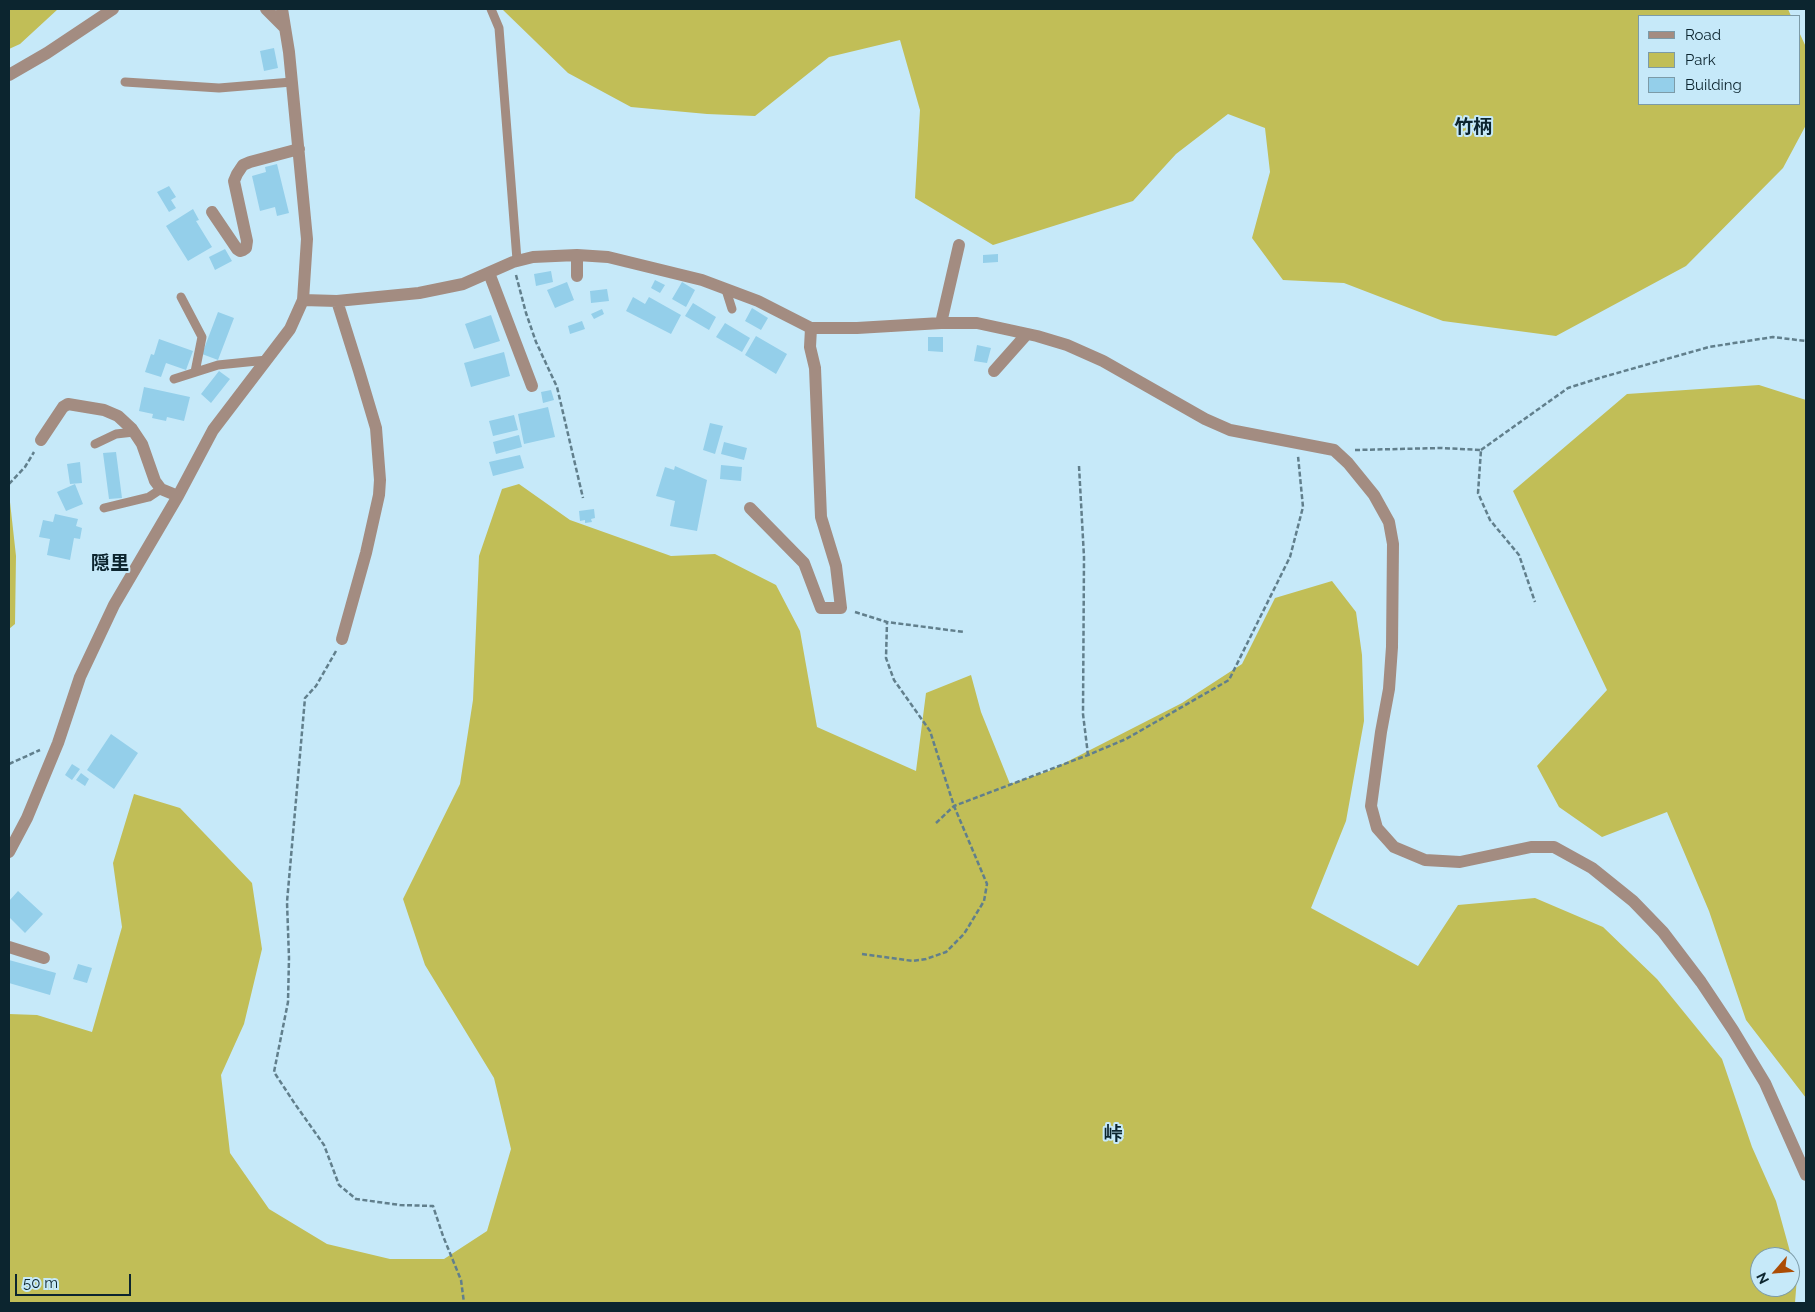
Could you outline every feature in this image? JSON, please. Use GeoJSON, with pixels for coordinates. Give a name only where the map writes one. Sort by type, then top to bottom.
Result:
{"type":"FeatureCollection","features":[{"type":"Feature","properties":{"kind":"street"},"geometry":{"type":"LineString","coordinates":[[9,76],[113,9]]}},
{"type":"Feature","properties":{"kind":"street"},"geometry":{"type":"LineString","coordinates":[[266,9],[286,28]]}},
{"type":"Feature","properties":{"kind":"street"},"geometry":{"type":"LineString","coordinates":[[9,852],[27,818],[58,743],[80,677],[114,605],[178,496],[213,430],[290,328],[303,300],[307,239],[292,82],[282,9]]}},
{"type":"Feature","properties":{"kind":"street"},"geometry":{"type":"LineString","coordinates":[[212,212],[237,249],[240,251],[246,248],[247,241],[234,181],[237,174],[243,165],[250,162],[298,148]]}},
{"type":"Feature","properties":{"kind":"street"},"geometry":{"type":"LineString","coordinates":[[941,323],[960,245]]}},
{"type":"Feature","properties":{"kind":"street"},"geometry":{"type":"LineString","coordinates":[[577,255],[577,276]]}},
{"type":"Feature","properties":{"kind":"street"},"geometry":{"type":"LineString","coordinates":[[303,300],[336,301],[419,293],[463,284],[515,261],[533,256],[577,255],[608,257],[702,280],[758,302],[812,328],[977,323],[1026,334],[1067,346],[1103,361],[1205,419],[1230,430],[1334,450],[1348,463],[1374,495],[1389,522],[1393,544],[1392,647],[1389,689],[1371,806],[1377,828],[1394,847],[1425,860],[1460,862],[1530,847],[1554,847],[1592,868],[1633,901],[1664,932],[1701,982],[1727,1022],[1764,1083],[1806,1175]]}},
{"type":"Feature","properties":{"kind":"street"},"geometry":{"type":"LineString","coordinates":[[489,273],[532,386]]}},
{"type":"Feature","properties":{"kind":"street"},"geometry":{"type":"LineString","coordinates":[[336,301],[360,371],[376,428],[380,480],[379,495],[366,553],[342,640]]}},
{"type":"Feature","properties":{"kind":"street"},"geometry":{"type":"LineString","coordinates":[[750,508],[804,563],[821,608],[841,608],[836,566],[822,517],[815,368],[810,347],[812,328]]}},
{"type":"Feature","properties":{"kind":"street"},"geometry":{"type":"LineString","coordinates":[[994,371],[1026,334]]}},
{"type":"Feature","properties":{"kind":"street"},"geometry":{"type":"LineString","coordinates":[[41,440],[63,407],[68,404],[104,410],[118,416],[134,432],[142,444],[154,481],[161,489],[178,496]]}},
{"type":"Feature","properties":{"kind":"street"},"geometry":{"type":"LineString","coordinates":[[9,947],[44,958]]}},
{"type":"Feature","properties":{"kind":"lane"},"geometry":{"type":"LineString","coordinates":[[491,9],[499,28],[515,261]]}},
{"type":"Feature","properties":{"kind":"lane"},"geometry":{"type":"LineString","coordinates":[[125,82],[219,88],[292,82]]}},
{"type":"Feature","properties":{"kind":"lane"},"geometry":{"type":"LineString","coordinates":[[726,290],[732,309]]}},
{"type":"Feature","properties":{"kind":"lane"},"geometry":{"type":"LineString","coordinates":[[181,297],[202,337],[194,372]]}},
{"type":"Feature","properties":{"kind":"lane"},"geometry":{"type":"LineString","coordinates":[[174,379],[218,365],[267,360]]}},
{"type":"Feature","properties":{"kind":"lane"},"geometry":{"type":"LineString","coordinates":[[95,444],[116,434],[134,432]]}},
{"type":"Feature","properties":{"kind":"lane"},"geometry":{"type":"LineString","coordinates":[[104,508],[149,498],[161,489]]}},
{"type":"Feature","properties":{"kind":"path"},"geometry":{"type":"LineString","coordinates":[[515,261],[526,313],[536,342],[557,387],[583,498]]}},
{"type":"Feature","properties":{"kind":"path"},"geometry":{"type":"LineString","coordinates":[[1334,450],[1442,448],[1481,450],[1568,388],[1709,347],[1773,338],[1806,341]]}},
{"type":"Feature","properties":{"kind":"path"},"geometry":{"type":"LineString","coordinates":[[9,484],[25,467],[41,440]]}},
{"type":"Feature","properties":{"kind":"path"},"geometry":{"type":"LineString","coordinates":[[936,822],[954,806],[1126,739],[1229,680],[1290,557],[1303,507],[1296,442]]}},
{"type":"Feature","properties":{"kind":"path"},"geometry":{"type":"LineString","coordinates":[[1481,450],[1478,493],[1490,520],[1519,555],[1535,602]]}},
{"type":"Feature","properties":{"kind":"path"},"geometry":{"type":"LineString","coordinates":[[1078,466],[1084,556],[1083,714],[1088,755]]}},
{"type":"Feature","properties":{"kind":"path"},"geometry":{"type":"LineString","coordinates":[[841,608],[887,622],[964,632]]}},
{"type":"Feature","properties":{"kind":"path"},"geometry":{"type":"LineString","coordinates":[[862,954],[913,961],[946,952],[964,934],[984,901],[987,884],[954,806],[930,731],[894,680],[886,658],[887,622]]}},
{"type":"Feature","properties":{"kind":"path"},"geometry":{"type":"LineString","coordinates":[[342,640],[316,686],[305,698],[286,902],[289,958],[288,1002],[274,1072],[324,1144],[339,1185],[344,1190],[356,1199],[400,1205],[433,1206],[461,1280],[464,1303]]}},
{"type":"Feature","properties":{"kind":"path"},"geometry":{"type":"LineString","coordinates":[[9,764],[58,743]]}},
{"type":"Feature","properties":{"kind":"green space"},"geometry":{"type":"Polygon","coordinates":[[[9,9],[58,9],[20,44],[9,49],[9,9]]]}},
{"type":"Feature","properties":{"kind":"green space"},"geometry":{"type":"Polygon","coordinates":[[[502,9],[1788,9],[1791,15],[1638,15],[1638,105],[1800,105],[1800,34],[1806,47],[1806,125],[1783,168],[1686,266],[1556,336],[1443,321],[1344,283],[1283,280],[1252,238],[1270,172],[1265,128],[1228,114],[1176,154],[1133,201],[993,245],[915,198],[920,110],[900,40],[829,57],[755,116],[631,107],[568,73],[502,9]]]}},
{"type":"Feature","properties":{"kind":"green space"},"geometry":{"type":"Polygon","coordinates":[[[1759,385],[1806,400],[1806,1098],[1746,1020],[1709,911],[1667,812],[1602,837],[1559,807],[1537,766],[1607,690],[1513,491],[1627,394],[1759,385]]]}},
{"type":"Feature","properties":{"kind":"green space"},"geometry":{"type":"Polygon","coordinates":[[[519,484],[570,520],[671,556],[715,554],[776,585],[800,631],[817,727],[916,771],[926,693],[971,675],[981,712],[1010,784],[1049,771],[1182,703],[1242,664],[1275,598],[1332,581],[1356,612],[1362,655],[1364,721],[1346,821],[1311,908],[1418,966],[1458,905],[1535,898],[1603,927],[1657,979],[1722,1059],[1752,1147],[1776,1201],[1789,1247],[1750,1247],[1750,1297],[1795,1297],[1795,1303],[9,1303],[9,1014],[37,1015],[92,1032],[122,927],[113,863],[134,794],[180,808],[252,883],[262,949],[244,1024],[221,1075],[230,1153],[269,1209],[327,1244],[390,1259],[444,1259],[487,1231],[511,1149],[494,1078],[425,965],[403,899],[460,784],[473,700],[479,556],[502,489],[519,484]]]}},
{"type":"Feature","properties":{"kind":"green space"},"geometry":{"type":"Polygon","coordinates":[[[9,493],[16,556],[15,624],[9,629],[9,493]]]}},
{"type":"Feature","properties":{"kind":"building"},"geometry":{"type":"Polygon","coordinates":[[[274,48],[278,68],[264,71],[260,51],[274,48]]]}},
{"type":"Feature","properties":{"kind":"building"},"geometry":{"type":"Polygon","coordinates":[[[277,164],[289,213],[277,216],[275,207],[260,211],[252,176],[266,172],[265,167],[277,164]]]}},
{"type":"Feature","properties":{"kind":"building"},"geometry":{"type":"Polygon","coordinates":[[[169,186],[176,197],[171,200],[176,208],[169,212],[157,192],[169,186]]]}},
{"type":"Feature","properties":{"kind":"building"},"geometry":{"type":"Polygon","coordinates":[[[193,209],[199,220],[196,221],[212,247],[188,261],[166,226],[193,209]]]}},
{"type":"Feature","properties":{"kind":"building"},"geometry":{"type":"Polygon","coordinates":[[[225,249],[232,261],[215,270],[209,257],[225,249]]]}},
{"type":"Feature","properties":{"kind":"building"},"geometry":{"type":"Polygon","coordinates":[[[998,254],[998,262],[983,263],[983,255],[998,254]]]}},
{"type":"Feature","properties":{"kind":"building"},"geometry":{"type":"Polygon","coordinates":[[[551,271],[553,282],[536,286],[534,274],[551,271]]]}},
{"type":"Feature","properties":{"kind":"building"},"geometry":{"type":"Polygon","coordinates":[[[655,280],[665,285],[660,293],[651,288],[655,280]]]}},
{"type":"Feature","properties":{"kind":"building"},"geometry":{"type":"Polygon","coordinates":[[[567,282],[574,300],[555,308],[547,290],[567,282]]]}},
{"type":"Feature","properties":{"kind":"building"},"geometry":{"type":"Polygon","coordinates":[[[682,282],[695,290],[686,307],[672,299],[682,282]]]}},
{"type":"Feature","properties":{"kind":"building"},"geometry":{"type":"Polygon","coordinates":[[[607,289],[609,301],[591,303],[590,291],[607,289]]]}},
{"type":"Feature","properties":{"kind":"building"},"geometry":{"type":"Polygon","coordinates":[[[633,297],[645,304],[649,297],[681,315],[671,334],[626,311],[633,297]]]}},
{"type":"Feature","properties":{"kind":"building"},"geometry":{"type":"Polygon","coordinates":[[[693,303],[716,317],[709,330],[685,316],[693,303]]]}},
{"type":"Feature","properties":{"kind":"building"},"geometry":{"type":"Polygon","coordinates":[[[752,308],[768,318],[761,330],[745,321],[752,308]]]}},
{"type":"Feature","properties":{"kind":"building"},"geometry":{"type":"Polygon","coordinates":[[[602,309],[604,314],[594,319],[591,314],[602,309]]]}},
{"type":"Feature","properties":{"kind":"building"},"geometry":{"type":"Polygon","coordinates":[[[218,312],[234,318],[218,360],[202,354],[218,312]]]}},
{"type":"Feature","properties":{"kind":"building"},"geometry":{"type":"Polygon","coordinates":[[[491,315],[500,341],[474,349],[465,324],[491,315]]]}},
{"type":"Feature","properties":{"kind":"building"},"geometry":{"type":"Polygon","coordinates":[[[582,321],[585,329],[570,334],[568,326],[582,321]]]}},
{"type":"Feature","properties":{"kind":"building"},"geometry":{"type":"Polygon","coordinates":[[[725,323],[750,338],[742,352],[716,337],[725,323]]]}},
{"type":"Feature","properties":{"kind":"building"},"geometry":{"type":"Polygon","coordinates":[[[756,336],[787,354],[776,374],[745,355],[756,336]]]}},
{"type":"Feature","properties":{"kind":"building"},"geometry":{"type":"Polygon","coordinates":[[[928,337],[943,337],[943,352],[928,351],[928,337]]]}},
{"type":"Feature","properties":{"kind":"building"},"geometry":{"type":"Polygon","coordinates":[[[159,339],[193,351],[186,370],[166,363],[161,377],[145,372],[151,354],[154,355],[159,339]]]}},
{"type":"Feature","properties":{"kind":"building"},"geometry":{"type":"Polygon","coordinates":[[[977,345],[991,348],[987,363],[974,361],[977,345]]]}},
{"type":"Feature","properties":{"kind":"building"},"geometry":{"type":"Polygon","coordinates":[[[504,352],[510,376],[471,387],[464,363],[504,352]]]}},
{"type":"Feature","properties":{"kind":"building"},"geometry":{"type":"Polygon","coordinates":[[[219,371],[230,379],[211,403],[201,394],[219,371]]]}},
{"type":"Feature","properties":{"kind":"building"},"geometry":{"type":"Polygon","coordinates":[[[144,387],[190,397],[184,421],[167,417],[166,421],[152,418],[153,414],[139,411],[144,387]]]}},
{"type":"Feature","properties":{"kind":"building"},"geometry":{"type":"Polygon","coordinates":[[[551,390],[554,400],[543,403],[541,392],[551,390]]]}},
{"type":"Feature","properties":{"kind":"building"},"geometry":{"type":"Polygon","coordinates":[[[548,407],[555,437],[524,444],[518,414],[548,407]]]}},
{"type":"Feature","properties":{"kind":"building"},"geometry":{"type":"Polygon","coordinates":[[[514,415],[518,430],[493,436],[489,421],[514,415]]]}},
{"type":"Feature","properties":{"kind":"building"},"geometry":{"type":"Polygon","coordinates":[[[710,423],[723,426],[715,454],[703,450],[710,423]]]}},
{"type":"Feature","properties":{"kind":"building"},"geometry":{"type":"Polygon","coordinates":[[[519,435],[522,447],[496,454],[493,442],[519,435]]]}},
{"type":"Feature","properties":{"kind":"building"},"geometry":{"type":"Polygon","coordinates":[[[724,442],[747,448],[744,460],[721,454],[724,442]]]}},
{"type":"Feature","properties":{"kind":"building"},"geometry":{"type":"Polygon","coordinates":[[[116,452],[122,498],[109,499],[103,453],[116,452]]]}},
{"type":"Feature","properties":{"kind":"building"},"geometry":{"type":"Polygon","coordinates":[[[520,455],[524,468],[493,476],[489,462],[520,455]]]}},
{"type":"Feature","properties":{"kind":"building"},"geometry":{"type":"Polygon","coordinates":[[[80,462],[82,483],[70,484],[67,464],[80,462]]]}},
{"type":"Feature","properties":{"kind":"building"},"geometry":{"type":"Polygon","coordinates":[[[721,465],[742,467],[741,481],[720,479],[721,465]]]}},
{"type":"Feature","properties":{"kind":"building"},"geometry":{"type":"Polygon","coordinates":[[[675,466],[707,480],[697,531],[670,526],[675,501],[656,496],[665,467],[674,470],[675,466]]]}},
{"type":"Feature","properties":{"kind":"building"},"geometry":{"type":"Polygon","coordinates":[[[75,484],[83,504],[66,511],[57,492],[75,484]]]}},
{"type":"Feature","properties":{"kind":"building"},"geometry":{"type":"Polygon","coordinates":[[[594,509],[595,518],[591,519],[592,522],[585,523],[585,520],[580,521],[579,511],[594,509]]]}},
{"type":"Feature","properties":{"kind":"building"},"geometry":{"type":"Polygon","coordinates":[[[55,514],[78,519],[76,526],[82,528],[80,539],[74,538],[70,560],[47,555],[50,539],[39,537],[43,520],[53,522],[55,514]]]}},
{"type":"Feature","properties":{"kind":"building"},"geometry":{"type":"Polygon","coordinates":[[[111,734],[138,753],[114,789],[87,770],[111,734]]]}},
{"type":"Feature","properties":{"kind":"building"},"geometry":{"type":"Polygon","coordinates":[[[72,764],[80,769],[72,780],[65,775],[72,764]]]}},
{"type":"Feature","properties":{"kind":"building"},"geometry":{"type":"Polygon","coordinates":[[[81,773],[89,779],[85,786],[76,780],[81,773]]]}},
{"type":"Feature","properties":{"kind":"building"},"geometry":{"type":"Polygon","coordinates":[[[18,891],[43,914],[25,933],[9,917],[9,901],[18,891]]]}},
{"type":"Feature","properties":{"kind":"building"},"geometry":{"type":"Polygon","coordinates":[[[9,960],[56,973],[50,995],[9,983],[9,960]]]}},
{"type":"Feature","properties":{"kind":"building"},"geometry":{"type":"Polygon","coordinates":[[[78,964],[92,968],[87,983],[73,979],[78,964]]]}},
{"type":"Feature","properties":{"kind":"district","name":"竹柄"},"geometry":{"type":"Point","coordinates":[1473,127]}},
{"type":"Feature","properties":{"kind":"district","name":"隠里"},"geometry":{"type":"Point","coordinates":[110,563]}},
{"type":"Feature","properties":{"kind":"district","name":"峠"},"geometry":{"type":"Point","coordinates":[1113,1134]}}]}
